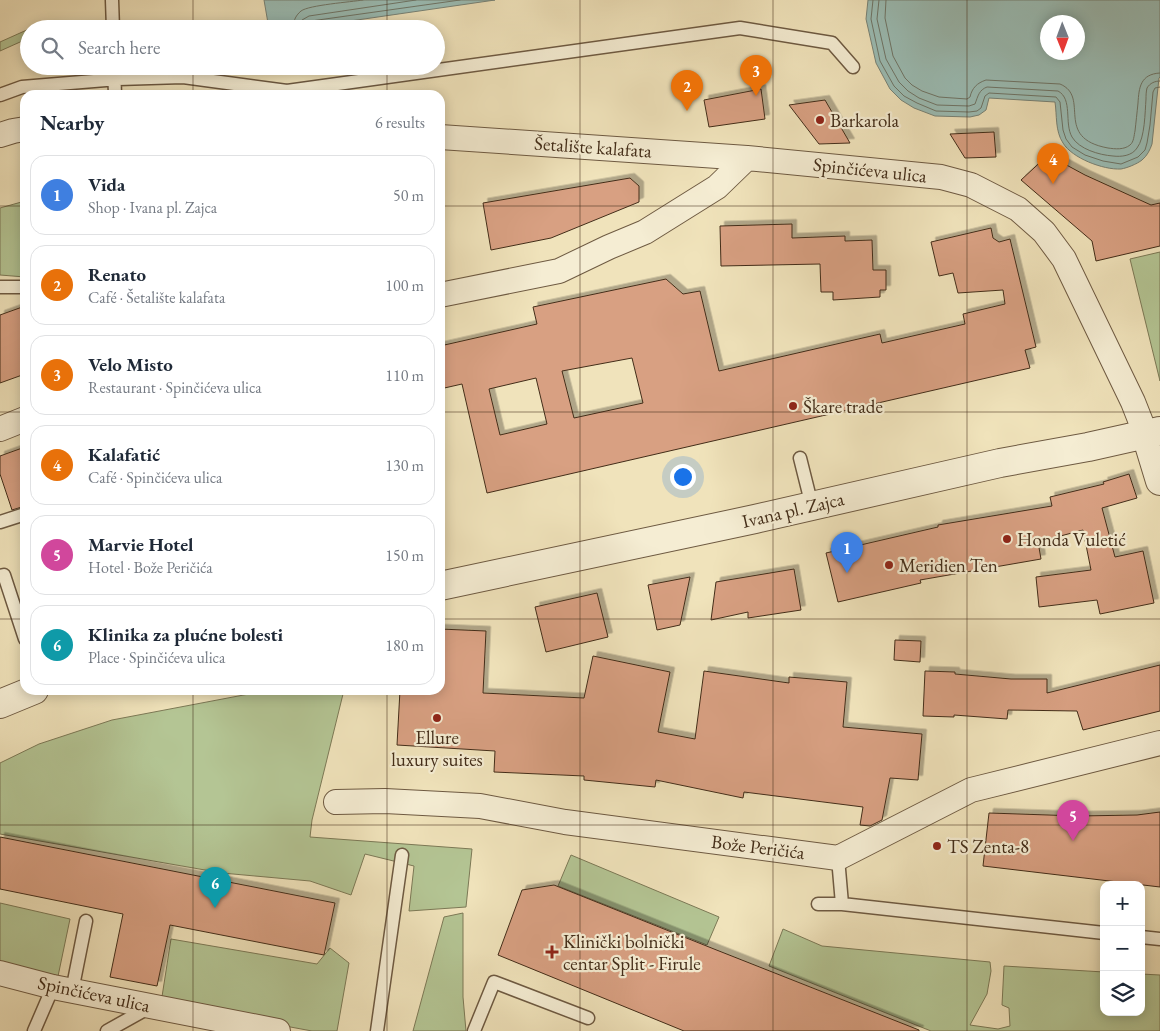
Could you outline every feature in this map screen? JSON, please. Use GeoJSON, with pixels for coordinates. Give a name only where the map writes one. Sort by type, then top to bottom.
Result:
{"type":"FeatureCollection","features":[{"type":"Feature","properties":{"kind":"street"},"geometry":{"type":"LineString","coordinates":[[0,136],[20,130]]}},
{"type":"Feature","properties":{"kind":"street","name":"Šetalište kalafata"},"geometry":{"type":"LineString","coordinates":[[445,136],[747,158]]}},
{"type":"Feature","properties":{"kind":"street"},"geometry":{"type":"LineString","coordinates":[[445,294],[559,271],[645,232],[717,187],[747,158]]}},
{"type":"Feature","properties":{"kind":"street","name":"Spinčićeva ulica"},"geometry":{"type":"LineString","coordinates":[[747,158],[941,178],[971,185],[1018,209],[1044,232],[1064,259],[1132,402],[1153,433],[1160,481]]}},
{"type":"Feature","properties":{"kind":"street"},"geometry":{"type":"LineString","coordinates":[[0,429],[20,421]]}},
{"type":"Feature","properties":{"kind":"street","name":"Ivana pl. Zajca"},"geometry":{"type":"LineString","coordinates":[[445,585],[812,506],[1000,463],[1153,433]]}},
{"type":"Feature","properties":{"kind":"street"},"geometry":{"type":"LineString","coordinates":[[0,704],[22,695]]}},
{"type":"Feature","properties":{"kind":"street"},"geometry":{"type":"LineString","coordinates":[[838,858],[971,790],[1160,743]]}},
{"type":"Feature","properties":{"kind":"street","name":"Bože Peričića"},"geometry":{"type":"LineString","coordinates":[[336,802],[385,801],[480,806],[565,822],[838,858]]}},
{"type":"Feature","properties":{"kind":"street","name":"Spinčićeva ulica"},"geometry":{"type":"LineString","coordinates":[[0,973],[63,989],[278,1031]]}},
{"type":"Feature","properties":{"kind":"lane"},"geometry":{"type":"LineString","coordinates":[[112,0],[113,20]]}},
{"type":"Feature","properties":{"kind":"lane"},"geometry":{"type":"LineString","coordinates":[[445,69],[740,28],[832,43],[853,67]]}},
{"type":"Feature","properties":{"kind":"lane"},"geometry":{"type":"LineString","coordinates":[[114,75],[115,90]]}},
{"type":"Feature","properties":{"kind":"lane"},"geometry":{"type":"LineString","coordinates":[[294,90],[402,75]]}},
{"type":"Feature","properties":{"kind":"lane"},"geometry":{"type":"LineString","coordinates":[[0,95],[22,87],[183,77],[280,90]]}},
{"type":"Feature","properties":{"kind":"lane"},"geometry":{"type":"LineString","coordinates":[[0,287],[20,288]]}},
{"type":"Feature","properties":{"kind":"lane"},"geometry":{"type":"LineString","coordinates":[[800,458],[812,506]]}},
{"type":"Feature","properties":{"kind":"lane"},"geometry":{"type":"LineString","coordinates":[[0,522],[20,516]]}},
{"type":"Feature","properties":{"kind":"lane"},"geometry":{"type":"LineString","coordinates":[[0,576],[4,575],[20,624]]}},
{"type":"Feature","properties":{"kind":"lane"},"geometry":{"type":"LineString","coordinates":[[377,1031],[402,856]]}},
{"type":"Feature","properties":{"kind":"lane"},"geometry":{"type":"LineString","coordinates":[[838,858],[842,904]]}},
{"type":"Feature","properties":{"kind":"lane"},"geometry":{"type":"LineString","coordinates":[[818,904],[842,904],[1100,933]]}},
{"type":"Feature","properties":{"kind":"lane"},"geometry":{"type":"LineString","coordinates":[[34,1031],[63,989],[86,921]]}},
{"type":"Feature","properties":{"kind":"lane"},"geometry":{"type":"LineString","coordinates":[[1145,937],[1160,939]]}},
{"type":"Feature","properties":{"kind":"lane"},"geometry":{"type":"LineString","coordinates":[[474,1031],[494,982],[588,1018]]}},
{"type":"Feature","properties":{"kind":"lane"},"geometry":{"type":"LineString","coordinates":[[107,1031],[152,1006]]}},
{"type":"Feature","properties":{"kind":"green space"},"geometry":{"type":"Polygon","coordinates":[[[20,33],[20,42],[0,51],[0,42],[20,33]]]}},
{"type":"Feature","properties":{"kind":"green space"},"geometry":{"type":"Polygon","coordinates":[[[20,202],[20,277],[0,275],[0,208],[20,202]]]}},
{"type":"Feature","properties":{"kind":"green space"},"geometry":{"type":"Polygon","coordinates":[[[1160,252],[1160,381],[1130,259],[1160,252]]]}},
{"type":"Feature","properties":{"kind":"green space"},"geometry":{"type":"Polygon","coordinates":[[[244,695],[343,695],[312,820],[310,837],[472,849],[466,907],[409,911],[414,866],[365,854],[351,895],[310,881],[222,873],[0,834],[0,763],[39,744],[112,720],[244,695]]]}},
{"type":"Feature","properties":{"kind":"green space"},"geometry":{"type":"Polygon","coordinates":[[[571,855],[719,917],[707,945],[558,886],[571,855]]]}},
{"type":"Feature","properties":{"kind":"green space"},"geometry":{"type":"Polygon","coordinates":[[[0,903],[70,919],[57,981],[0,966],[0,903]]]}},
{"type":"Feature","properties":{"kind":"green space"},"geometry":{"type":"Polygon","coordinates":[[[463,913],[463,997],[466,1031],[413,1031],[444,917],[463,913]]]}},
{"type":"Feature","properties":{"kind":"green space"},"geometry":{"type":"Polygon","coordinates":[[[783,929],[822,946],[990,962],[991,971],[987,994],[970,1025],[998,1029],[1010,1026],[1009,1008],[1002,1005],[1004,966],[1100,972],[1100,1016],[1145,1016],[1145,974],[1160,975],[1160,1031],[931,1031],[769,966],[783,929]]]}},
{"type":"Feature","properties":{"kind":"green space"},"geometry":{"type":"Polygon","coordinates":[[[171,939],[317,964],[330,948],[349,963],[337,1031],[312,1031],[161,1003],[171,939]]]}},
{"type":"Feature","properties":{"kind":"water"},"geometry":{"type":"Polygon","coordinates":[[[264,0],[495,0],[357,20],[267,20],[264,0]]]}},
{"type":"Feature","properties":{"kind":"water"},"geometry":{"type":"Polygon","coordinates":[[[868,0],[1160,0],[1160,77],[1152,144],[1145,157],[1132,166],[1121,169],[1089,162],[1073,154],[1067,148],[1060,138],[1057,128],[1055,102],[989,98],[986,110],[979,115],[970,117],[935,116],[914,108],[901,100],[890,89],[876,63],[866,19],[868,0]]]}},
{"type":"Feature","properties":{"kind":"building"},"geometry":{"type":"Polygon","coordinates":[[[761,89],[765,119],[709,127],[704,100],[761,89]]]}},
{"type":"Feature","properties":{"kind":"building"},"geometry":{"type":"Polygon","coordinates":[[[825,100],[850,143],[819,144],[789,105],[825,100]]]}},
{"type":"Feature","properties":{"kind":"building"},"geometry":{"type":"Polygon","coordinates":[[[994,132],[996,157],[965,158],[950,134],[994,132]]]}},
{"type":"Feature","properties":{"kind":"building"},"geometry":{"type":"Polygon","coordinates":[[[1048,155],[1085,175],[1151,205],[1160,203],[1160,246],[1096,261],[1092,241],[1021,180],[1048,155]]]}},
{"type":"Feature","properties":{"kind":"building"},"geometry":{"type":"Polygon","coordinates":[[[630,178],[639,186],[639,202],[551,238],[491,250],[483,203],[630,178]]]}},
{"type":"Feature","properties":{"kind":"building"},"geometry":{"type":"Polygon","coordinates":[[[792,224],[792,238],[845,236],[845,241],[872,240],[873,270],[886,270],[886,290],[880,290],[880,297],[833,300],[833,292],[821,292],[820,264],[721,266],[720,226],[792,224]]]}},
{"type":"Feature","properties":{"kind":"building"},"geometry":{"type":"Polygon","coordinates":[[[991,228],[993,238],[999,242],[1010,239],[1036,347],[1025,350],[1030,368],[487,493],[462,384],[445,388],[445,345],[537,324],[533,307],[666,279],[683,294],[700,291],[719,371],[880,334],[882,343],[965,324],[963,314],[1005,304],[1003,290],[958,293],[953,273],[939,276],[931,242],[991,228]],[[632,358],[562,371],[574,418],[643,403],[632,358]],[[536,378],[489,389],[500,435],[547,424],[536,378]]]}},
{"type":"Feature","properties":{"kind":"building"},"geometry":{"type":"Polygon","coordinates":[[[20,308],[20,376],[0,383],[0,315],[20,308]]]}},
{"type":"Feature","properties":{"kind":"building"},"geometry":{"type":"Polygon","coordinates":[[[20,449],[20,508],[12,510],[0,474],[0,456],[20,449]]]}},
{"type":"Feature","properties":{"kind":"building"},"geometry":{"type":"Polygon","coordinates":[[[1129,474],[1137,498],[1102,508],[1115,557],[1143,551],[1154,603],[1100,614],[1097,600],[1039,607],[1036,577],[1091,570],[1083,530],[1038,542],[1041,559],[920,580],[921,583],[838,602],[826,553],[938,527],[938,525],[1052,506],[1050,497],[1104,484],[1103,482],[1129,474]]]}},
{"type":"Feature","properties":{"kind":"building"},"geometry":{"type":"Polygon","coordinates":[[[794,569],[801,610],[748,618],[748,612],[711,620],[716,582],[794,569]]]}},
{"type":"Feature","properties":{"kind":"building"},"geometry":{"type":"Polygon","coordinates":[[[690,577],[680,625],[657,630],[648,585],[690,577]]]}},
{"type":"Feature","properties":{"kind":"building"},"geometry":{"type":"Polygon","coordinates":[[[597,593],[608,637],[546,652],[535,607],[597,593]]]}},
{"type":"Feature","properties":{"kind":"building"},"geometry":{"type":"Polygon","coordinates":[[[445,629],[486,631],[483,693],[584,698],[593,656],[670,672],[658,732],[695,739],[704,671],[789,683],[789,677],[847,682],[843,727],[922,734],[918,780],[890,778],[882,820],[870,826],[860,825],[863,807],[744,792],[743,798],[656,780],[655,787],[584,780],[584,776],[494,772],[495,751],[397,745],[400,695],[445,695],[445,629]]]}},
{"type":"Feature","properties":{"kind":"building"},"geometry":{"type":"Polygon","coordinates":[[[895,640],[921,641],[920,662],[894,660],[895,640]]]}},
{"type":"Feature","properties":{"kind":"building"},"geometry":{"type":"Polygon","coordinates":[[[1160,665],[1160,711],[1083,730],[1077,711],[1008,710],[1007,719],[954,715],[954,717],[923,716],[925,671],[955,672],[955,674],[1011,679],[1047,679],[1047,693],[1160,665]]]}},
{"type":"Feature","properties":{"kind":"building"},"geometry":{"type":"Polygon","coordinates":[[[1160,812],[1160,887],[1145,885],[1145,881],[1109,881],[983,866],[989,813],[1078,816],[1137,815],[1160,812]]]}},
{"type":"Feature","properties":{"kind":"building"},"geometry":{"type":"Polygon","coordinates":[[[0,837],[335,903],[324,955],[170,925],[157,986],[110,977],[123,914],[0,889],[0,837]]]}},
{"type":"Feature","properties":{"kind":"building"},"geometry":{"type":"Polygon","coordinates":[[[554,885],[919,1031],[684,1031],[498,955],[522,890],[554,885]]]}},
{"type":"Feature","properties":{"kind":"place","name":"Velo Misto"},"geometry":{"type":"Point","coordinates":[756,96]}},
{"type":"Feature","properties":{"kind":"place","name":"Renato"},"geometry":{"type":"Point","coordinates":[687,111]}},
{"type":"Feature","properties":{"kind":"place","name":"Barkarola"},"geometry":{"type":"Point","coordinates":[820,120]}},
{"type":"Feature","properties":{"kind":"place","name":"Kalafatić"},"geometry":{"type":"Point","coordinates":[1053,184]}},
{"type":"Feature","properties":{"kind":"place","name":"Škare trade"},"geometry":{"type":"Point","coordinates":[793,406]}},
{"type":"Feature","properties":{"kind":"place","name":"Honda Vuletić"},"geometry":{"type":"Point","coordinates":[1007,539]}},
{"type":"Feature","properties":{"kind":"place","name":"Meridien Ten"},"geometry":{"type":"Point","coordinates":[889,565]}},
{"type":"Feature","properties":{"kind":"place","name":"Vida"},"geometry":{"type":"Point","coordinates":[847,573]}},
{"type":"Feature","properties":{"kind":"place","name":"Ellure luxury suites"},"geometry":{"type":"Point","coordinates":[437,718]}},
{"type":"Feature","properties":{"kind":"place","name":"Marvie Hotel"},"geometry":{"type":"Point","coordinates":[1073,841]}},
{"type":"Feature","properties":{"kind":"place","name":"TS Zenta-8"},"geometry":{"type":"Point","coordinates":[937,846]}},
{"type":"Feature","properties":{"kind":"place","name":"Klinika za plućne bolesti"},"geometry":{"type":"Point","coordinates":[215,908]}},
{"type":"Feature","properties":{"kind":"place","name":"Klinički bolnički centar Split - Firule"},"geometry":{"type":"Point","coordinates":[552,952]}}]}
